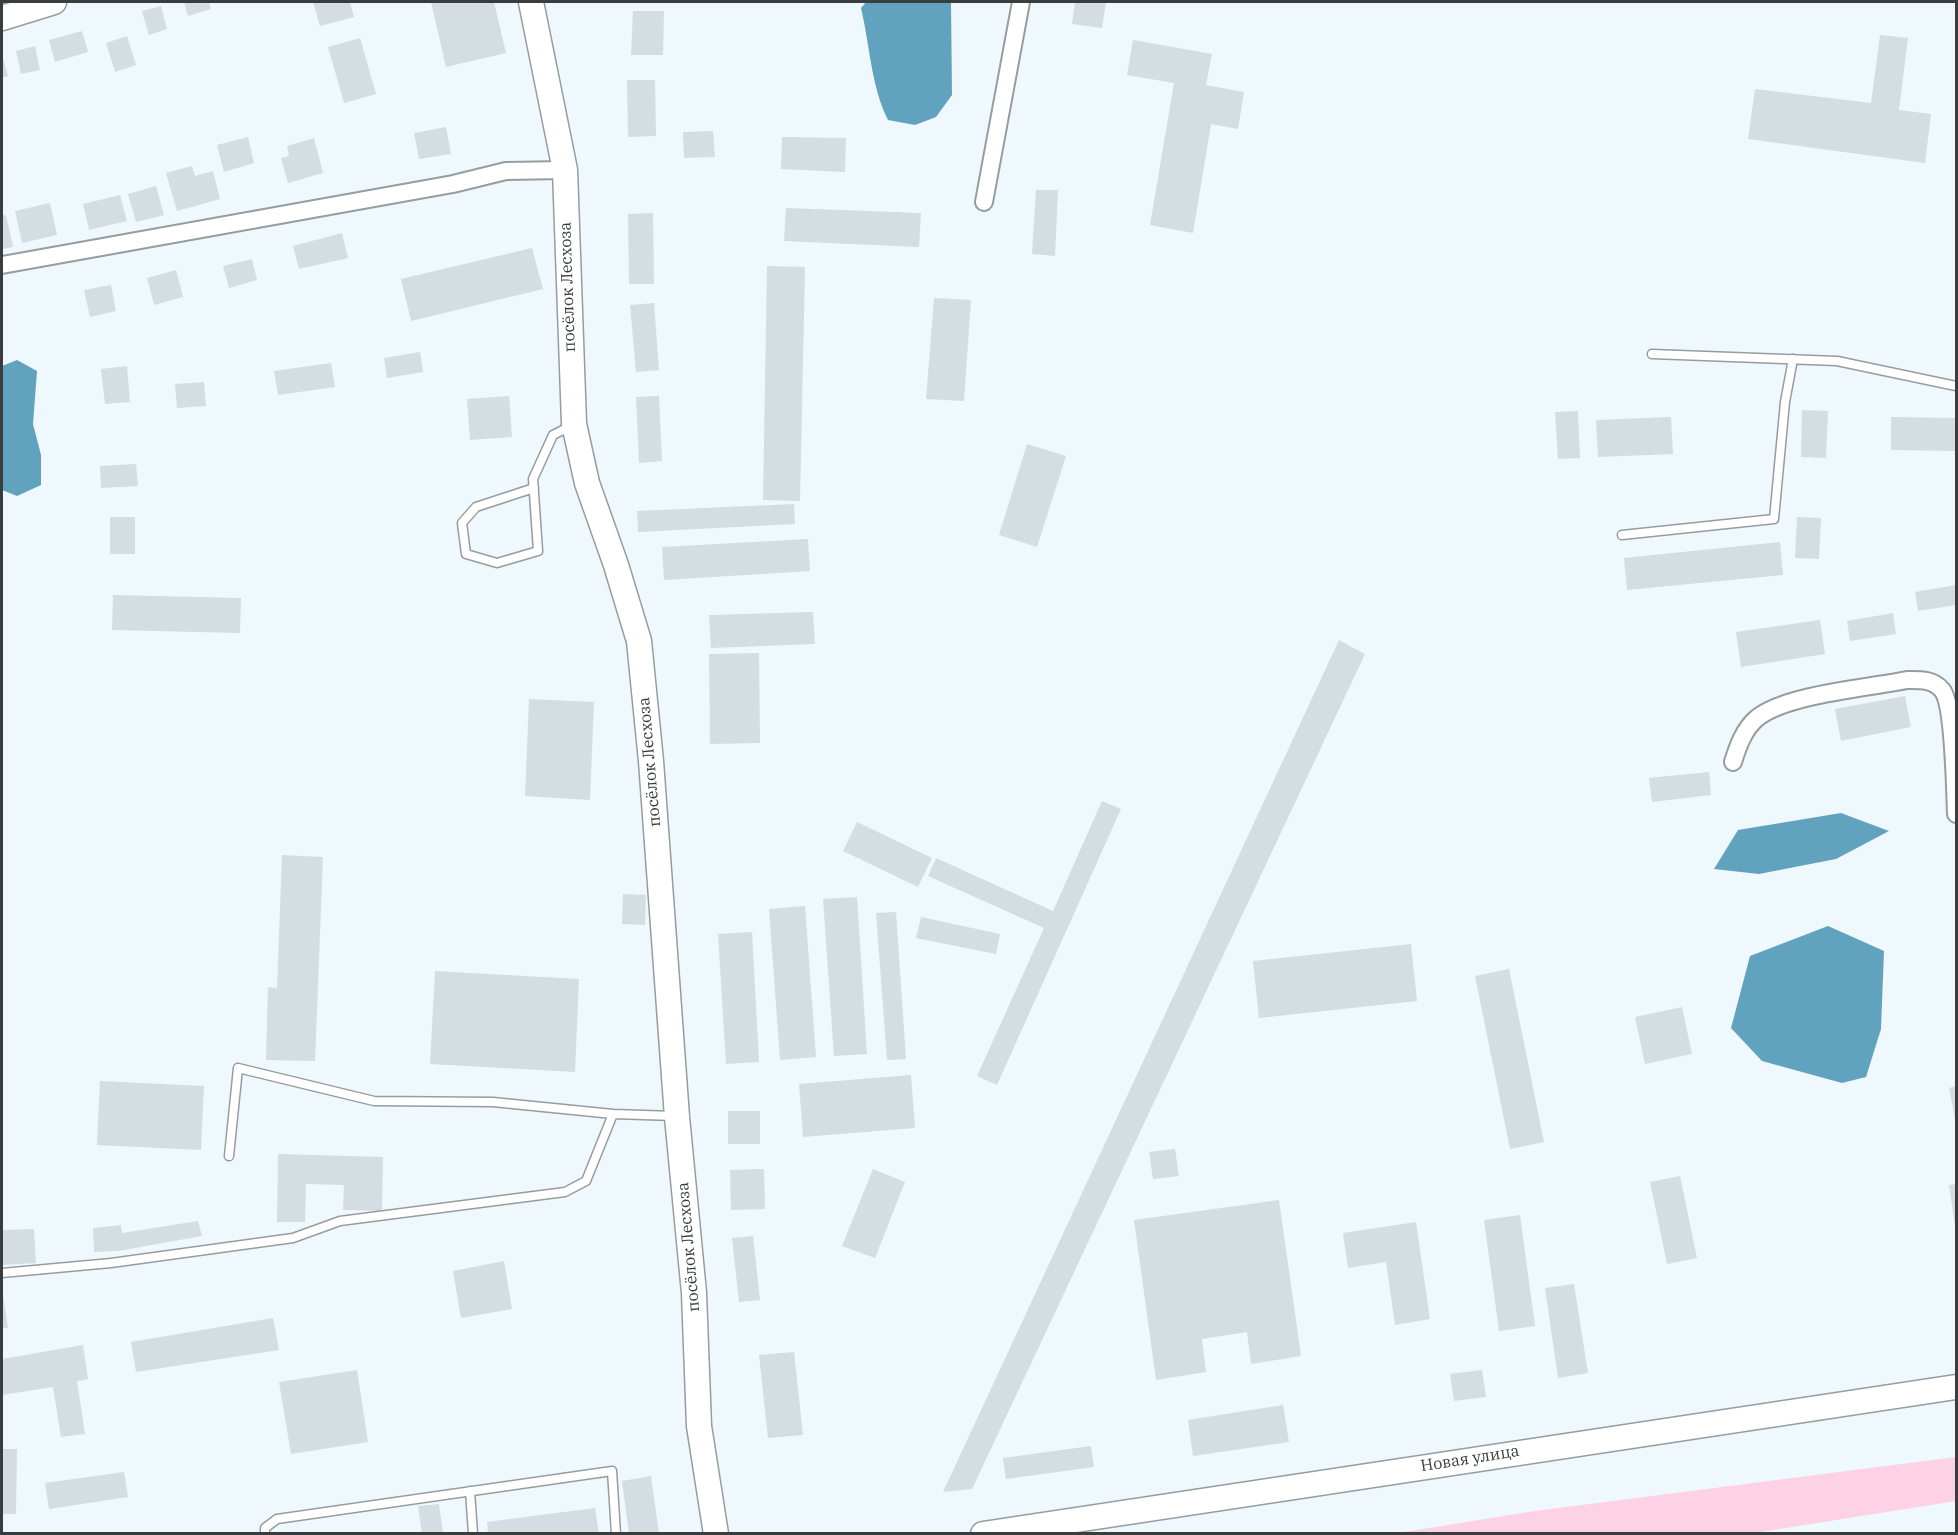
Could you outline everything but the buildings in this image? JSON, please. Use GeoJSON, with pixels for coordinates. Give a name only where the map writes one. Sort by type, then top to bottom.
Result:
{"type":"FeatureCollection","features":[{"type":"Feature","properties":{"kind":"street"},"geometry":{"type":"LineString","coordinates":[[2,18],[54,2]]}},
{"type":"Feature","properties":{"kind":"street","name":"посёлок Лесхоза"},"geometry":{"type":"LineString","coordinates":[[531,2],[565,170],[574,424],[587,483],[616,565],[639,641],[651,760],[677,1117],[694,1293],[699,1426],[716,1533]]}},
{"type":"Feature","properties":{"kind":"street"},"geometry":{"type":"LineString","coordinates":[[984,202],[1021,2]]}},
{"type":"Feature","properties":{"kind":"street"},"geometry":{"type":"LineString","coordinates":[[2,266],[453,184],[506,171],[565,170]]}},
{"type":"Feature","properties":{"kind":"street"},"geometry":{"type":"LineString","coordinates":[[1733,762],[1741,738],[1755,719],[1778,705],[1907,680],[1935,683],[1944,691],[1952,739],[1956,814]]}},
{"type":"Feature","properties":{"kind":"street","name":"Новая улица"},"geometry":{"type":"LineString","coordinates":[[983,1533],[1956,1387]]}},
{"type":"Feature","properties":{"kind":"lane"},"geometry":{"type":"LineString","coordinates":[[1652,354],[1837,361],[1956,386]]}},
{"type":"Feature","properties":{"kind":"lane"},"geometry":{"type":"LineString","coordinates":[[1622,535],[1774,519],[1785,402],[1793,359]]}},
{"type":"Feature","properties":{"kind":"lane"},"geometry":{"type":"LineString","coordinates":[[534,488],[476,507],[462,523],[466,554],[497,563],[538,551],[534,488],[533,479],[553,435],[574,424]]}},
{"type":"Feature","properties":{"kind":"lane"},"geometry":{"type":"LineString","coordinates":[[228,1156],[238,1068],[374,1101],[493,1102],[613,1114],[677,1117]]}},
{"type":"Feature","properties":{"kind":"lane"},"geometry":{"type":"LineString","coordinates":[[2,1273],[111,1263],[293,1238],[340,1221],[565,1192],[586,1181],[613,1114]]}},
{"type":"Feature","properties":{"kind":"lane"},"geometry":{"type":"LineString","coordinates":[[265,1533],[265,1528],[277,1519],[612,1471],[616,1533]]}},
{"type":"Feature","properties":{"kind":"lane"},"geometry":{"type":"LineString","coordinates":[[470,1491],[473,1533]]}},
{"type":"Feature","properties":{"kind":"shaded area"},"geometry":{"type":"Polygon","coordinates":[[[1956,1457],[1956,1501],[1754,1533],[1398,1533],[1535,1511],[1956,1457]]]}},
{"type":"Feature","properties":{"kind":"water"},"geometry":{"type":"Polygon","coordinates":[[[866,2],[951,2],[952,95],[936,117],[915,125],[888,120],[878,94],[861,8],[866,2]]]}},
{"type":"Feature","properties":{"kind":"water"},"geometry":{"type":"Polygon","coordinates":[[[17,360],[37,371],[33,424],[41,455],[41,485],[17,496],[2,490],[2,366],[17,360]]]}},
{"type":"Feature","properties":{"kind":"water"},"geometry":{"type":"Polygon","coordinates":[[[1841,813],[1889,831],[1836,859],[1759,874],[1714,869],[1738,830],[1841,813]]]}},
{"type":"Feature","properties":{"kind":"water"},"geometry":{"type":"Polygon","coordinates":[[[1828,926],[1884,951],[1881,1029],[1866,1077],[1842,1083],[1762,1061],[1731,1028],[1750,956],[1828,926]]]}}]}
